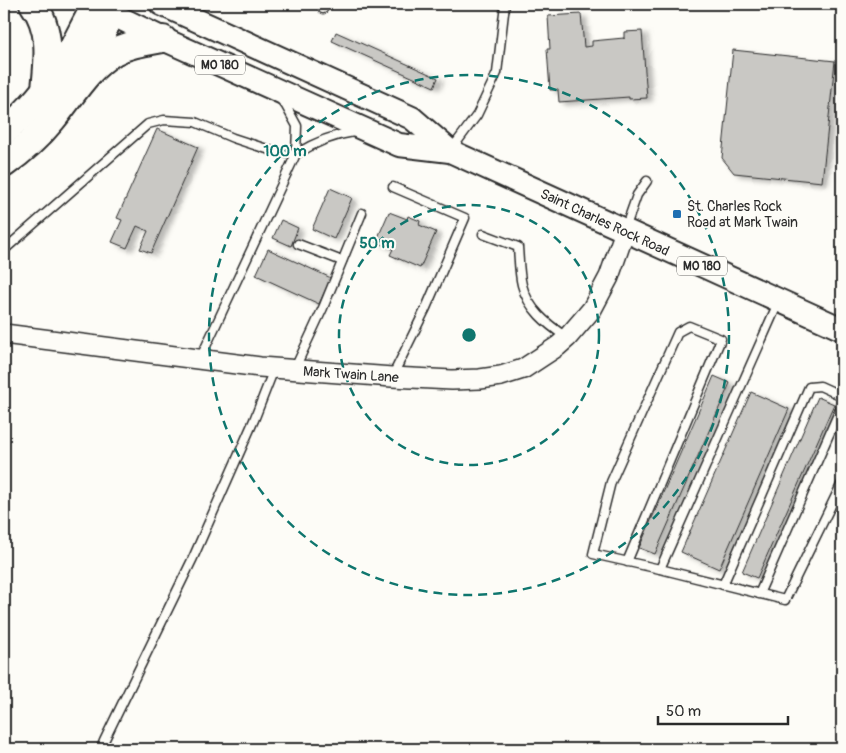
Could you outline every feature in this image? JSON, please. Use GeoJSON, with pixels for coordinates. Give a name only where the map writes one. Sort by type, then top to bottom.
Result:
{"type":"FeatureCollection","features":[{"type":"Feature","properties":{"kind":"highway"},"geometry":{"type":"LineString","coordinates":[[33,4],[42,20],[47,40],[48,58],[45,90]]}},
{"type":"Feature","properties":{"kind":"highway"},"geometry":{"type":"LineString","coordinates":[[4,132],[20,118],[45,90],[101,6]]}},
{"type":"Feature","properties":{"kind":"highway"},"geometry":{"type":"LineString","coordinates":[[83,78],[101,6]]}},
{"type":"Feature","properties":{"kind":"highway"},"geometry":{"type":"LineString","coordinates":[[4,164],[21,151],[52,121],[83,78],[104,60],[130,45],[163,39]]}},
{"type":"Feature","properties":{"kind":"main road","name":"Saint Charles Rock Road"},"geometry":{"type":"LineString","coordinates":[[161,4],[412,118],[450,151],[842,329]]}},
{"type":"Feature","properties":{"kind":"main road","name":"Saint Charles Rock Road"},"geometry":{"type":"LineString","coordinates":[[101,6],[163,39],[398,145],[450,151]]}},
{"type":"Feature","properties":{"kind":"street","name":"Mark Twain Lane"},"geometry":{"type":"LineString","coordinates":[[4,334],[295,370],[455,380],[501,376],[523,369],[558,346],[592,309],[609,277],[625,231]]}},
{"type":"Feature","properties":{"kind":"lane"},"geometry":{"type":"LineString","coordinates":[[450,151],[477,115],[497,73],[505,4]]}},
{"type":"Feature","properties":{"kind":"lane"},"geometry":{"type":"LineString","coordinates":[[200,359],[296,154],[297,126],[286,106],[270,87]]}},
{"type":"Feature","properties":{"kind":"lane"},"geometry":{"type":"LineString","coordinates":[[4,250],[148,124],[164,120],[195,122],[273,151],[296,154],[328,138],[366,130]]}},
{"type":"Feature","properties":{"kind":"lane"},"geometry":{"type":"LineString","coordinates":[[625,231],[637,195],[647,181]]}},
{"type":"Feature","properties":{"kind":"lane"},"geometry":{"type":"LineString","coordinates":[[392,377],[426,308],[465,218],[393,187]]}},
{"type":"Feature","properties":{"kind":"lane"},"geometry":{"type":"LineString","coordinates":[[295,370],[362,213]]}},
{"type":"Feature","properties":{"kind":"lane"},"geometry":{"type":"LineString","coordinates":[[483,234],[518,247],[522,283],[529,302],[548,325],[567,338]]}},
{"type":"Feature","properties":{"kind":"lane"},"geometry":{"type":"LineString","coordinates":[[298,244],[342,261]]}},
{"type":"Feature","properties":{"kind":"lane"},"geometry":{"type":"LineString","coordinates":[[660,569],[779,300]]}},
{"type":"Feature","properties":{"kind":"lane"},"geometry":{"type":"LineString","coordinates":[[627,562],[721,339],[689,326],[678,332],[611,482],[593,554],[785,600],[842,483]]}},
{"type":"Feature","properties":{"kind":"lane"},"geometry":{"type":"LineString","coordinates":[[101,749],[193,558],[254,420],[274,368]]}},
{"type":"Feature","properties":{"kind":"lane"},"geometry":{"type":"LineString","coordinates":[[724,585],[809,387],[820,386],[842,396]]}},
{"type":"Feature","properties":{"kind":"lane"},"geometry":{"type":"LineString","coordinates":[[759,594],[842,405]]}},
{"type":"Feature","properties":{"kind":"building"},"geometry":{"type":"Polygon","coordinates":[[[581,14],[584,47],[592,46],[592,41],[624,38],[624,32],[642,31],[647,98],[629,99],[629,97],[559,102],[558,90],[550,90],[547,49],[550,49],[548,16],[581,14]]]}},
{"type":"Feature","properties":{"kind":"building"},"geometry":{"type":"Polygon","coordinates":[[[336,32],[438,78],[434,87],[332,41],[336,32]]]}},
{"type":"Feature","properties":{"kind":"building"},"geometry":{"type":"Polygon","coordinates":[[[733,50],[835,61],[822,182],[734,173],[722,158],[733,50]]]}},
{"type":"Feature","properties":{"kind":"building"},"geometry":{"type":"Polygon","coordinates":[[[157,129],[198,147],[151,253],[140,249],[148,231],[137,226],[127,248],[112,242],[122,220],[117,218],[157,129]]]}},
{"type":"Feature","properties":{"kind":"building"},"geometry":{"type":"Polygon","coordinates":[[[330,188],[352,198],[334,239],[312,229],[330,188]]]}},
{"type":"Feature","properties":{"kind":"building"},"geometry":{"type":"Polygon","coordinates":[[[389,212],[407,219],[408,216],[420,221],[419,225],[436,232],[420,268],[390,255],[393,249],[376,242],[389,212]]]}},
{"type":"Feature","properties":{"kind":"building"},"geometry":{"type":"Polygon","coordinates":[[[281,220],[298,228],[291,246],[273,238],[281,220]]]}},
{"type":"Feature","properties":{"kind":"building"},"geometry":{"type":"Polygon","coordinates":[[[268,249],[331,278],[319,304],[256,275],[268,249]]]}},
{"type":"Feature","properties":{"kind":"building"},"geometry":{"type":"Polygon","coordinates":[[[714,376],[730,383],[655,554],[639,548],[714,376]]]}},
{"type":"Feature","properties":{"kind":"building"},"geometry":{"type":"Polygon","coordinates":[[[751,392],[789,409],[719,569],[681,552],[751,392]]]}},
{"type":"Feature","properties":{"kind":"building"},"geometry":{"type":"Polygon","coordinates":[[[818,397],[834,404],[757,578],[742,572],[818,397]]]}},
{"type":"Feature","properties":{"kind":"place","name":"St. Charles Rock Road at Mark Twain"},"geometry":{"type":"Point","coordinates":[677,214]}}]}
